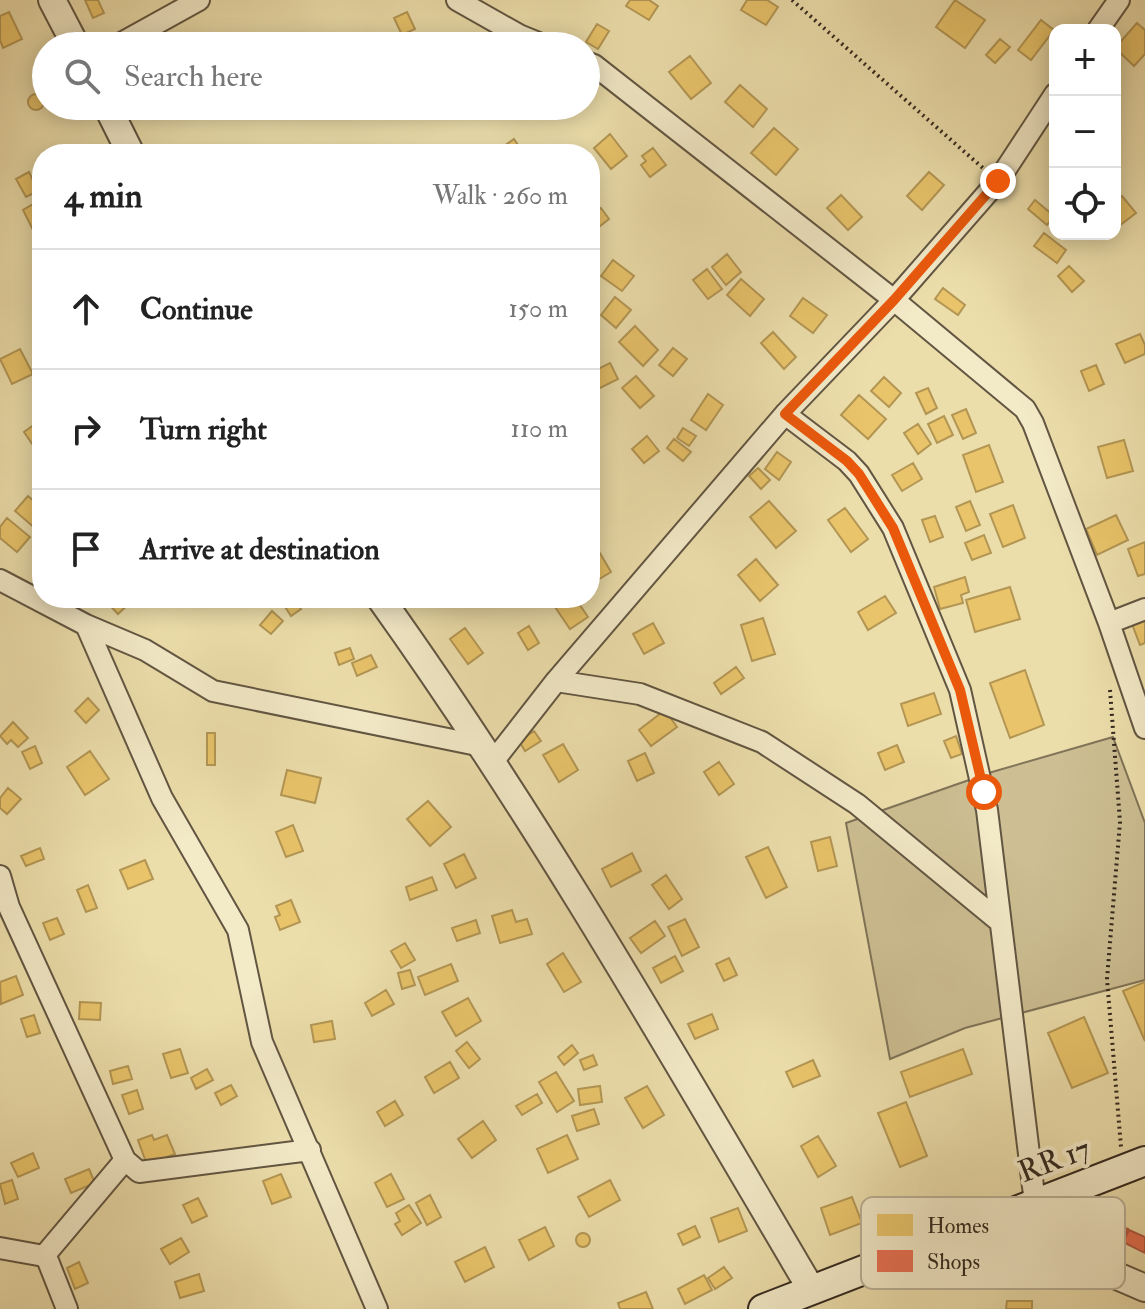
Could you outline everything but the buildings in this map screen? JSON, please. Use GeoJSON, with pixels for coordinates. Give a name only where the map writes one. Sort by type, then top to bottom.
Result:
{"type":"FeatureCollection","features":[{"type":"Feature","properties":{"kind":"main road","name":"RR 17"},"geometry":{"type":"LineString","coordinates":[[1051,1197],[1134,1166]]}},
{"type":"Feature","properties":{"kind":"main road","name":"RR 17"},"geometry":{"type":"LineString","coordinates":[[763,1309],[861,1270]]}},
{"type":"Feature","properties":{"kind":"street"},"geometry":{"type":"LineString","coordinates":[[52,0],[69,32]]}},
{"type":"Feature","properties":{"kind":"street"},"geometry":{"type":"LineString","coordinates":[[141,32],[199,0]]}},
{"type":"Feature","properties":{"kind":"street"},"geometry":{"type":"LineString","coordinates":[[457,0],[514,32]]}},
{"type":"Feature","properties":{"kind":"street"},"geometry":{"type":"LineString","coordinates":[[1102,24],[1119,0]]}},
{"type":"Feature","properties":{"kind":"street"},"geometry":{"type":"LineString","coordinates":[[600,70],[894,300],[1025,409],[1109,623],[1145,728]]}},
{"type":"Feature","properties":{"kind":"street"},"geometry":{"type":"LineString","coordinates":[[487,755],[556,681],[785,414],[894,300],[998,181],[1054,96]]}},
{"type":"Feature","properties":{"kind":"street"},"geometry":{"type":"LineString","coordinates":[[114,120],[126,144]]}},
{"type":"Feature","properties":{"kind":"street"},"geometry":{"type":"LineString","coordinates":[[785,414],[847,461],[859,474],[893,528],[960,690],[987,810],[1034,1197]]}},
{"type":"Feature","properties":{"kind":"street"},"geometry":{"type":"LineString","coordinates":[[0,580],[32,597]]}},
{"type":"Feature","properties":{"kind":"street"},"geometry":{"type":"LineString","coordinates":[[54,608],[145,650],[199,684],[225,695],[487,755]]}},
{"type":"Feature","properties":{"kind":"street"},"geometry":{"type":"LineString","coordinates":[[387,608],[487,755],[636,993],[811,1289]]}},
{"type":"Feature","properties":{"kind":"street"},"geometry":{"type":"LineString","coordinates":[[1109,623],[1145,609]]}},
{"type":"Feature","properties":{"kind":"street"},"geometry":{"type":"LineString","coordinates":[[86,625],[162,798],[234,919],[242,938],[262,1042],[377,1309]]}},
{"type":"Feature","properties":{"kind":"street"},"geometry":{"type":"LineString","coordinates":[[556,681],[640,694],[762,742],[857,804],[999,921]]}},
{"type":"Feature","properties":{"kind":"street"},"geometry":{"type":"LineString","coordinates":[[0,876],[9,907],[125,1160],[139,1172],[310,1150]]}},
{"type":"Feature","properties":{"kind":"street"},"geometry":{"type":"LineString","coordinates":[[44,1256],[125,1160]]}},
{"type":"Feature","properties":{"kind":"street"},"geometry":{"type":"LineString","coordinates":[[0,1248],[44,1256],[67,1309]]}},
{"type":"Feature","properties":{"kind":"street"},"geometry":{"type":"LineString","coordinates":[[1125,1279],[1145,1288]]}},
{"type":"Feature","properties":{"kind":"path"},"geometry":{"type":"LineString","coordinates":[[792,0],[998,181]]}},
{"type":"Feature","properties":{"kind":"path"},"geometry":{"type":"LineString","coordinates":[[1110,677],[1120,822],[1107,979],[1134,1166]]}},
{"type":"Feature","properties":{"kind":"shaded area"},"geometry":{"type":"Polygon","coordinates":[[[1113,737],[1145,823],[1145,980],[965,1028],[890,1059],[846,823],[992,772],[1113,737]]]}},
{"type":"Feature","properties":{"kind":"route"},"geometry":{"type":"LineString","coordinates":[[984,792],[960,690],[893,528],[859,474],[847,461],[785,414],[894,300],[998,181]]}}]}
